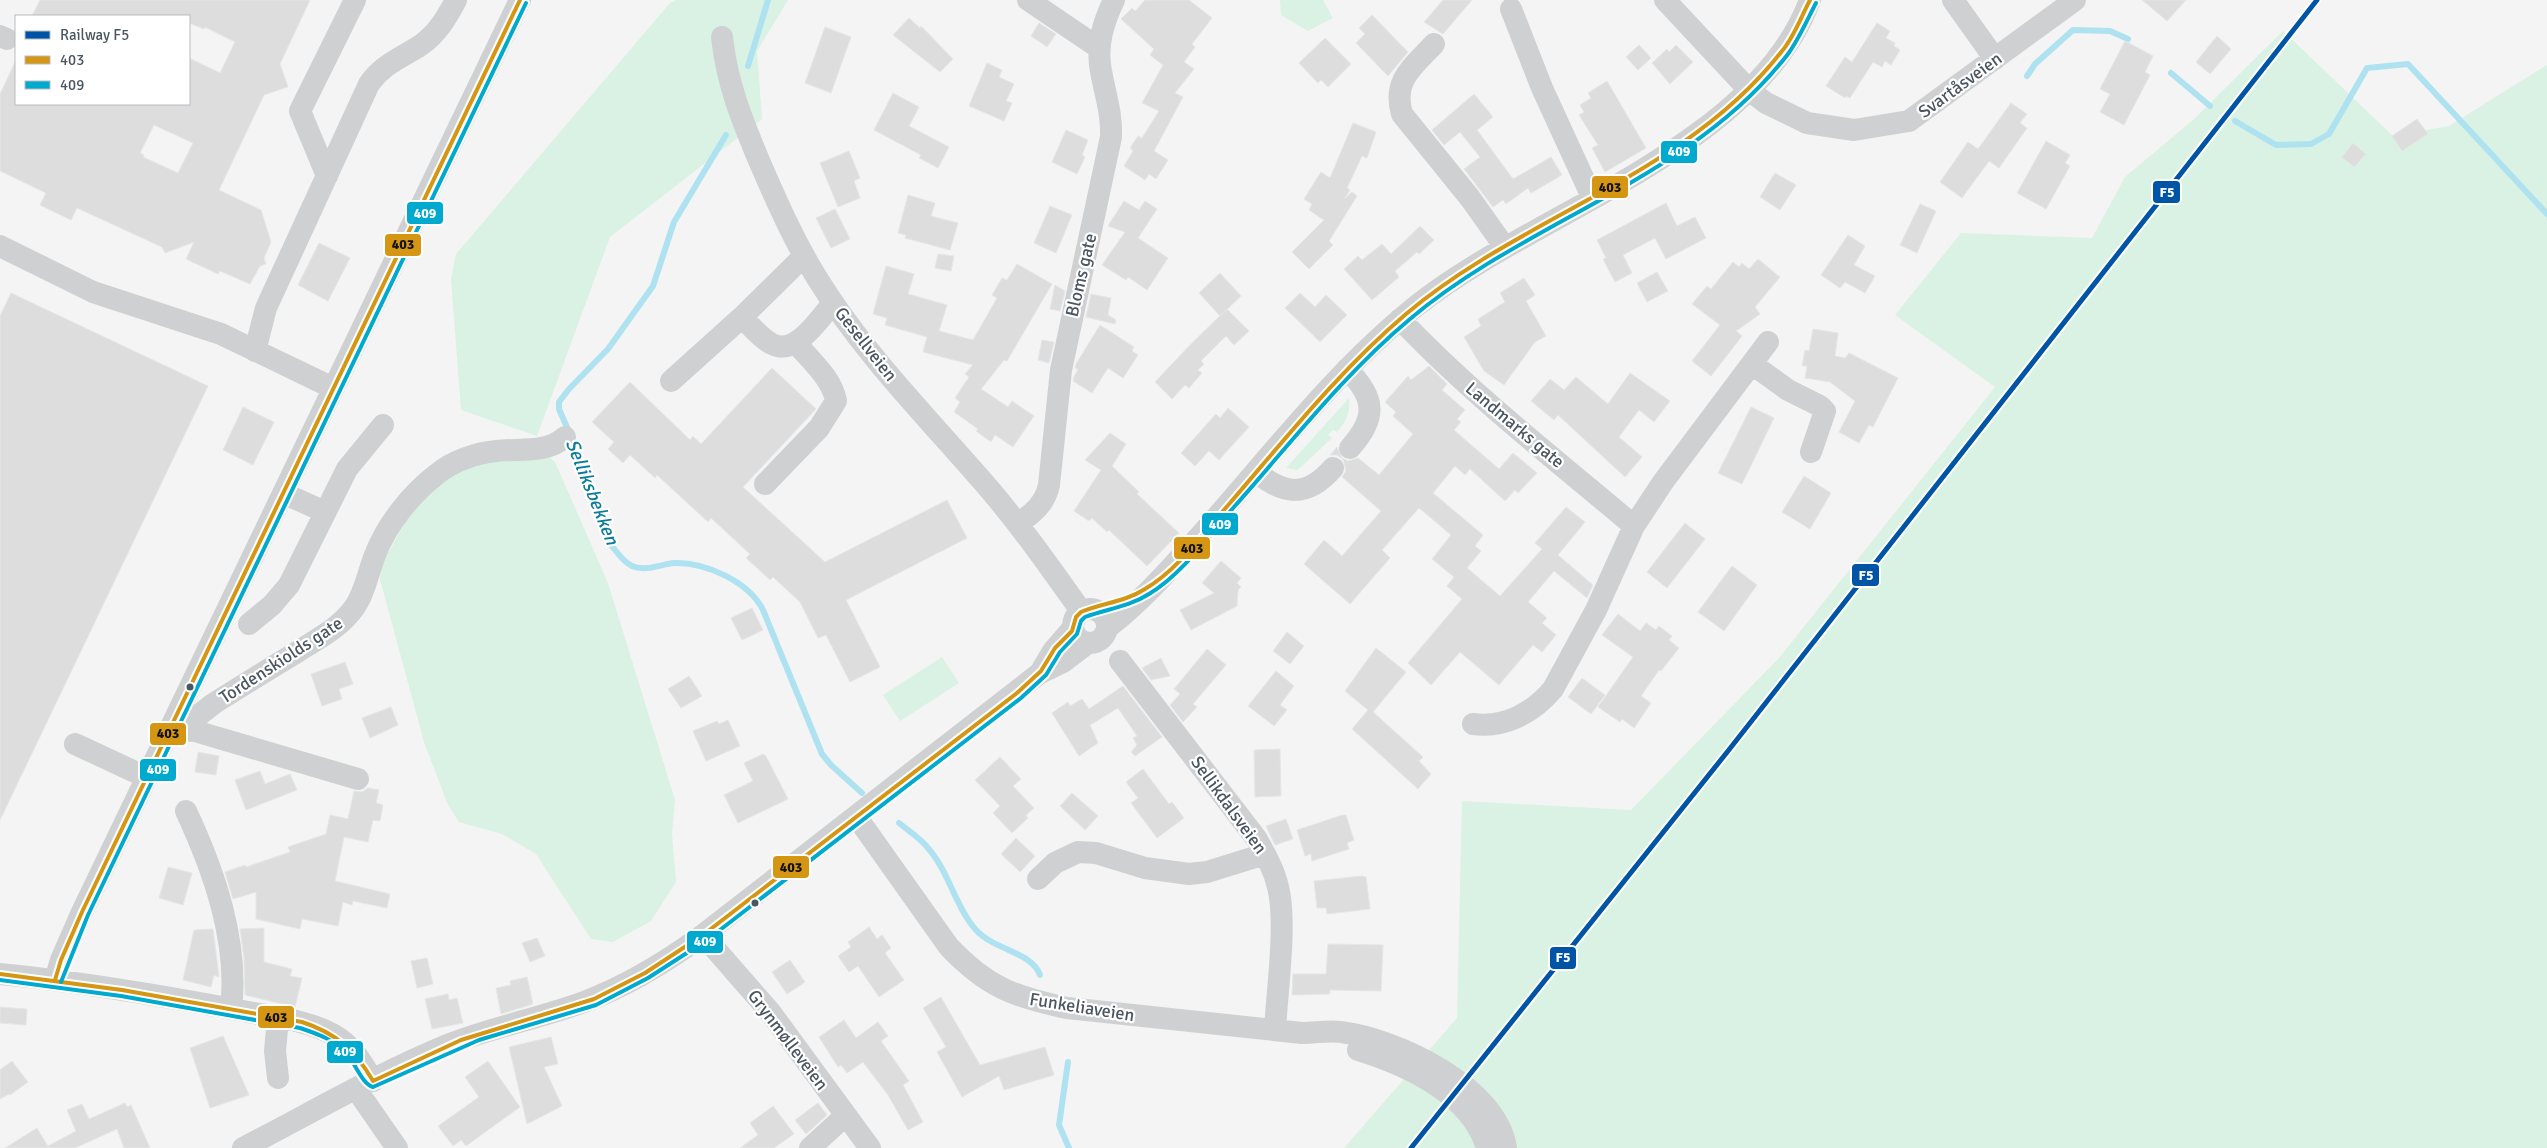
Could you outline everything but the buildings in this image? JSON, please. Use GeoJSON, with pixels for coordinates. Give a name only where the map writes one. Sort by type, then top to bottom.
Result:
{"type":"FeatureCollection","features":[{"type":"Feature","properties":{"kind":"street"},"geometry":{"type":"LineString","coordinates":[[327,176],[300,111],[355,0]]}},
{"type":"Feature","properties":{"kind":"street"},"geometry":{"type":"LineString","coordinates":[[255,351],[266,308],[369,84],[377,73],[390,62],[421,45],[432,36],[448,16],[456,0]]}},
{"type":"Feature","properties":{"kind":"street"},"geometry":{"type":"LineString","coordinates":[[56,980],[70,938],[146,777],[181,727],[283,493],[520,0]]}},
{"type":"Feature","properties":{"kind":"street"},"geometry":{"type":"LineString","coordinates":[[1028,0],[1099,48]]}},
{"type":"Feature","properties":{"kind":"street","name":"Svartåsveien"},"geometry":{"type":"LineString","coordinates":[[1665,0],[1749,90],[1766,103],[1792,118],[1830,128],[1854,130],[1909,122],[2075,0]]}},
{"type":"Feature","properties":{"kind":"street"},"geometry":{"type":"LineString","coordinates":[[243,1148],[430,1053],[472,1036],[560,1010],[608,993],[648,971],[703,935],[1040,673],[1053,651],[1084,623],[1146,591],[1185,552],[1347,369],[1400,319],[1448,282],[1504,246],[1682,144],[1716,120],[1749,90],[1788,43],[1810,0]]}},
{"type":"Feature","properties":{"kind":"street"},"geometry":{"type":"LineString","coordinates":[[1953,0],[1995,59]]}},
{"type":"Feature","properties":{"kind":"street","name":"Bloms gate"},"geometry":{"type":"LineString","coordinates":[[1018,524],[1040,507],[1047,492],[1061,370],[1109,149],[1111,115],[1101,71],[1099,48],[1110,8]]}},
{"type":"Feature","properties":{"kind":"street"},"geometry":{"type":"LineString","coordinates":[[1511,9],[1542,88],[1592,197]]}},
{"type":"Feature","properties":{"kind":"street","name":"Gesellveien"},"geometry":{"type":"LineString","coordinates":[[722,37],[729,84],[778,206],[804,256],[834,303],[886,371],[1018,524],[1084,623],[1105,618],[1107,628],[1130,610],[1146,591]]}},
{"type":"Feature","properties":{"kind":"street"},"geometry":{"type":"LineString","coordinates":[[1434,44],[1401,82],[1399,99],[1402,114],[1470,198],[1504,246]]}},
{"type":"Feature","properties":{"kind":"street"},"geometry":{"type":"LineString","coordinates":[[0,246],[93,292],[221,334],[333,388]]}},
{"type":"Feature","properties":{"kind":"street"},"geometry":{"type":"LineString","coordinates":[[671,381],[742,317],[804,256]]}},
{"type":"Feature","properties":{"kind":"street"},"geometry":{"type":"LineString","coordinates":[[742,317],[773,345],[787,347],[796,342],[834,303]]}},
{"type":"Feature","properties":{"kind":"street","name":"Landmarks gate"},"geometry":{"type":"LineString","coordinates":[[1400,319],[1438,359],[1486,402],[1634,526]]}},
{"type":"Feature","properties":{"kind":"street"},"geometry":{"type":"LineString","coordinates":[[764,484],[819,428],[836,400],[828,381],[796,342]]}},
{"type":"Feature","properties":{"kind":"street"},"geometry":{"type":"LineString","coordinates":[[1473,724],[1494,724],[1520,717],[1545,698],[1553,689],[1596,610],[1634,526],[1663,482],[1768,342]]}},
{"type":"Feature","properties":{"kind":"street"},"geometry":{"type":"LineString","coordinates":[[1752,364],[1788,390],[1820,406],[1825,411],[1812,452]]}},
{"type":"Feature","properties":{"kind":"street"},"geometry":{"type":"LineString","coordinates":[[1347,369],[1365,391],[1370,411],[1368,424],[1350,448]]}},
{"type":"Feature","properties":{"kind":"street"},"geometry":{"type":"LineString","coordinates":[[249,624],[272,605],[289,585],[347,469],[383,425]]}},
{"type":"Feature","properties":{"kind":"street","name":"Tordenskiolds gate"},"geometry":{"type":"LineString","coordinates":[[181,727],[213,704],[323,636],[348,616],[360,597],[376,552],[385,534],[410,499],[425,483],[453,464],[477,455],[496,450],[546,447],[565,436]]}},
{"type":"Feature","properties":{"kind":"street"},"geometry":{"type":"LineString","coordinates":[[1256,472],[1269,483],[1295,491],[1310,487],[1326,476],[1333,468]]}},
{"type":"Feature","properties":{"kind":"street"},"geometry":{"type":"LineString","coordinates":[[283,493],[325,512]]}},
{"type":"Feature","properties":{"kind":"street","name":"Sellikdalsveien"},"geometry":{"type":"LineString","coordinates":[[1120,661],[1222,793],[1266,854],[1279,890],[1280,910],[1275,1030]]}},
{"type":"Feature","properties":{"kind":"street"},"geometry":{"type":"LineString","coordinates":[[181,727],[358,779]]}},
{"type":"Feature","properties":{"kind":"street"},"geometry":{"type":"LineString","coordinates":[[75,744],[146,777]]}},
{"type":"Feature","properties":{"kind":"street"},"geometry":{"type":"LineString","coordinates":[[186,811],[204,849],[226,924],[232,986],[231,1009]]}},
{"type":"Feature","properties":{"kind":"street","name":"Funkeliaveien"},"geometry":{"type":"LineString","coordinates":[[856,816],[949,947],[967,965],[995,986],[1029,999],[1067,1008],[1302,1033],[1339,1032],[1392,1045],[1422,1058],[1451,1076],[1482,1104],[1501,1132],[1506,1148]]}},
{"type":"Feature","properties":{"kind":"street"},"geometry":{"type":"LineString","coordinates":[[1038,879],[1055,863],[1078,852],[1096,852],[1114,856],[1145,868],[1189,874],[1207,872],[1266,854]]}},
{"type":"Feature","properties":{"kind":"street","name":"Grynmølleveien"},"geometry":{"type":"LineString","coordinates":[[703,935],[771,1013],[870,1148]]}},
{"type":"Feature","properties":{"kind":"street"},"geometry":{"type":"LineString","coordinates":[[0,974],[56,980],[231,1009],[321,1029],[342,1040],[354,1050],[364,1085],[397,1148]]}},
{"type":"Feature","properties":{"kind":"street"},"geometry":{"type":"LineString","coordinates":[[278,1018],[275,1051],[278,1078]]}},
{"type":"Feature","properties":{"kind":"street","name":"Funkeliaveien"},"geometry":{"type":"LineString","coordinates":[[1302,1033],[1385,1059],[1416,1073],[1442,1090],[1469,1116],[1478,1127],[1487,1148]]}},
{"type":"Feature","properties":{"kind":"street"},"geometry":{"type":"LineString","coordinates":[[810,1148],[845,1116]]}},
{"type":"Feature","properties":{"kind":"green space"},"geometry":{"type":"Polygon","coordinates":[[[676,0],[788,0],[757,51],[762,119],[610,237],[537,436],[461,410],[451,279],[456,254],[670,3],[676,0]]]}},
{"type":"Feature","properties":{"kind":"green space"},"geometry":{"type":"Polygon","coordinates":[[[1280,0],[1323,0],[1333,18],[1308,31],[1281,15],[1280,0]]]}},
{"type":"Feature","properties":{"kind":"green space"},"geometry":{"type":"Polygon","coordinates":[[[2283,31],[2393,136],[2449,126],[2547,65],[2547,1148],[1344,1148],[1457,1018],[1462,801],[1631,810],[1779,658],[1995,387],[1895,315],[1961,233],[2092,238],[2125,177],[2193,120],[2283,31]]]}},
{"type":"Feature","properties":{"kind":"green space"},"geometry":{"type":"Polygon","coordinates":[[[1349,398],[1347,416],[1337,432],[1333,430],[1328,435],[1332,438],[1297,470],[1286,468],[1349,398]]]}},
{"type":"Feature","properties":{"kind":"green space"},"geometry":{"type":"Polygon","coordinates":[[[528,439],[555,462],[608,583],[675,800],[672,834],[676,882],[651,921],[613,942],[591,939],[536,854],[502,834],[459,822],[448,805],[424,742],[378,572],[436,465],[528,439]]]}},
{"type":"Feature","properties":{"kind":"green space"},"geometry":{"type":"Polygon","coordinates":[[[942,657],[959,683],[900,721],[883,695],[942,657]]]}},
{"type":"Feature","properties":{"kind":"waterway","name":"Selliksbekken"},"geometry":{"type":"LineString","coordinates":[[748,66],[768,0]]}},
{"type":"Feature","properties":{"kind":"waterway"},"geometry":{"type":"LineString","coordinates":[[2027,76],[2035,64],[2073,30],[2110,31],[2128,39]]}},
{"type":"Feature","properties":{"kind":"waterway"},"geometry":{"type":"LineString","coordinates":[[2235,121],[2276,145],[2311,144],[2329,134],[2367,68],[2408,64],[2547,214]]}},
{"type":"Feature","properties":{"kind":"waterway"},"geometry":{"type":"LineString","coordinates":[[2171,73],[2210,106]]}},
{"type":"Feature","properties":{"kind":"waterway","name":"Selliksbekken"},"geometry":{"type":"LineString","coordinates":[[726,135],[674,222],[653,286],[608,349],[559,402],[559,409],[576,448],[611,545],[623,559],[637,568],[674,563],[699,566],[725,576],[748,591],[763,610],[822,754],[831,765],[862,793]]}},
{"type":"Feature","properties":{"kind":"waterway","name":"Selliksbekken"},"geometry":{"type":"LineString","coordinates":[[899,823],[922,841],[935,857],[969,921],[976,930],[992,942],[1029,961],[1036,967],[1040,975]]}},
{"type":"Feature","properties":{"kind":"waterway","name":"Selliksbekken"},"geometry":{"type":"LineString","coordinates":[[1068,1062],[1059,1125],[1069,1148]]}},
{"type":"Feature","properties":{"kind":"rail line","name":"F5"},"geometry":{"type":"LineString","coordinates":[[1411,1148],[1728,751],[2317,0]]}},
{"type":"Feature","properties":{"kind":"transit line","name":"403"},"geometry":{"type":"LineString","coordinates":[[55,980],[61,960],[82,912],[520,0]]}},
{"type":"Feature","properties":{"kind":"transit line","name":"403"},"geometry":{"type":"LineString","coordinates":[[0,974],[122,990],[302,1022],[314,1026],[344,1044],[359,1060],[373,1081],[461,1040],[594,999],[645,973],[703,935],[1017,693],[1041,671],[1055,648],[1072,631],[1076,617],[1081,612],[1137,593],[1169,571],[1180,561],[1336,381],[1406,314],[1452,279],[1500,249],[1651,163],[1699,131],[1743,94],[1782,51],[1794,33],[1810,0]]}},
{"type":"Feature","properties":{"kind":"transit line","name":"409"},"geometry":{"type":"LineString","coordinates":[[61,982],[88,915],[526,3]]}},
{"type":"Feature","properties":{"kind":"transit line","name":"409"},"geometry":{"type":"LineString","coordinates":[[0,980],[121,996],[300,1028],[320,1035],[342,1049],[365,1082],[373,1087],[479,1040],[596,1005],[648,978],[707,940],[1021,698],[1046,675],[1060,652],[1077,634],[1081,621],[1085,617],[1141,598],[1173,576],[1184,566],[1340,386],[1410,319],[1456,284],[1505,253],[1657,167],[1705,134],[1749,97],[1788,54],[1816,3]]}}]}
